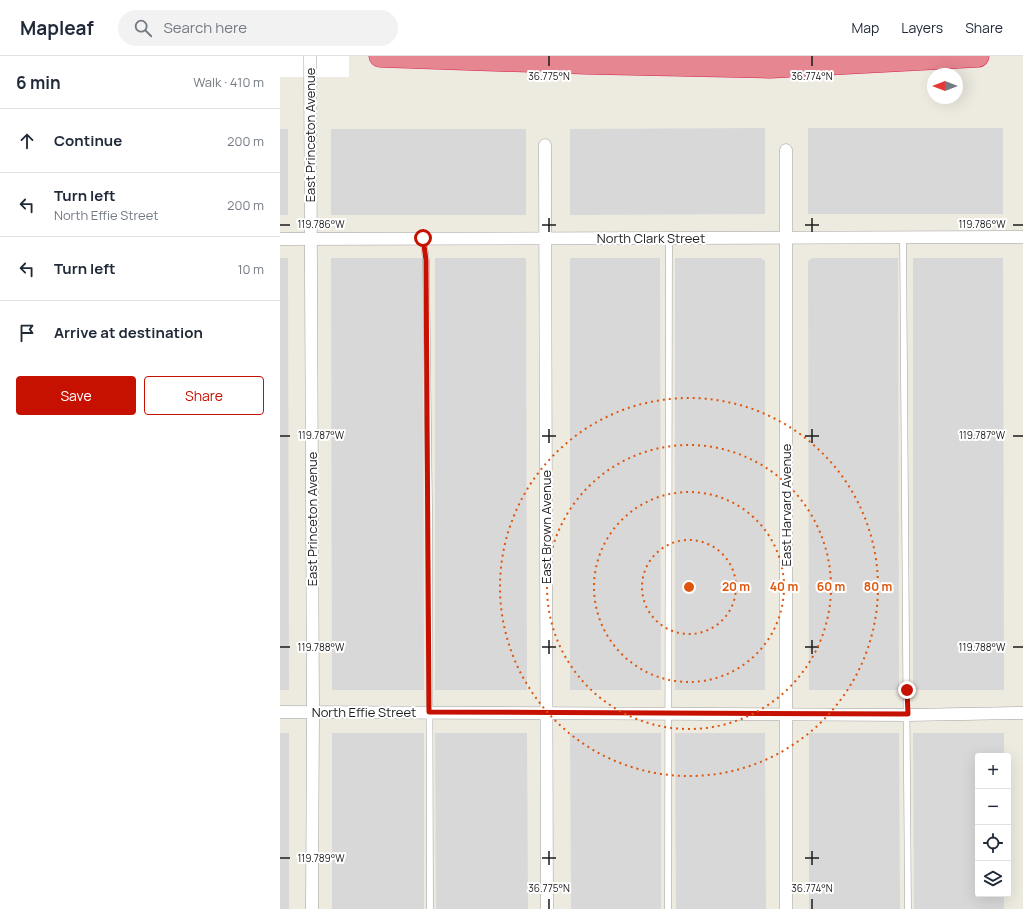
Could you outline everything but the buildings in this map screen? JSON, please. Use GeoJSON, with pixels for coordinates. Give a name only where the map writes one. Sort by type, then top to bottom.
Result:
{"type":"FeatureCollection","features":[{"type":"Feature","properties":{"kind":"highway"},"geometry":{"type":"LineString","coordinates":[[380,56],[770,67],[978,56]]}},
{"type":"Feature","properties":{"kind":"street","name":"East Princeton Avenue"},"geometry":{"type":"LineString","coordinates":[[310,56],[313,712],[312,909]]}},
{"type":"Feature","properties":{"kind":"street","name":"East Brown Avenue"},"geometry":{"type":"LineString","coordinates":[[545,145],[547,909]]}},
{"type":"Feature","properties":{"kind":"street","name":"East Harvard Avenue"},"geometry":{"type":"LineString","coordinates":[[786,150],[786,909]]}},
{"type":"Feature","properties":{"kind":"street","name":"North Clark Street"},"geometry":{"type":"LineString","coordinates":[[280,239],[1023,237]]}},
{"type":"Feature","properties":{"kind":"street","name":"North Effie Street"},"geometry":{"type":"LineString","coordinates":[[280,712],[547,714],[1023,713]]}},
{"type":"Feature","properties":{"kind":"lane"},"geometry":{"type":"LineString","coordinates":[[668,909],[669,237]]}},
{"type":"Feature","properties":{"kind":"lane"},"geometry":{"type":"LineString","coordinates":[[904,237],[908,909]]}},
{"type":"Feature","properties":{"kind":"lane"},"geometry":{"type":"LineString","coordinates":[[423,238],[426,268],[430,909]]}},
{"type":"Feature","properties":{"kind":"shaded area"},"geometry":{"type":"Polygon","coordinates":[[[765,128],[765,214],[570,215],[570,129],[765,128]]]}},
{"type":"Feature","properties":{"kind":"shaded area"},"geometry":{"type":"Polygon","coordinates":[[[808,128],[1003,128],[1003,214],[808,214],[808,128]]]}},
{"type":"Feature","properties":{"kind":"shaded area"},"geometry":{"type":"Polygon","coordinates":[[[280,129],[288,129],[288,215],[280,215],[280,129]]]}},
{"type":"Feature","properties":{"kind":"shaded area"},"geometry":{"type":"Polygon","coordinates":[[[331,129],[526,129],[526,215],[331,215],[331,129]]]}},
{"type":"Feature","properties":{"kind":"shaded area"},"geometry":{"type":"Polygon","coordinates":[[[280,258],[288,258],[289,690],[280,690],[280,258]]]}},
{"type":"Feature","properties":{"kind":"shaded area"},"geometry":{"type":"Polygon","coordinates":[[[331,258],[423,258],[424,690],[332,690],[331,258]]]}},
{"type":"Feature","properties":{"kind":"shaded area"},"geometry":{"type":"Polygon","coordinates":[[[435,258],[526,258],[527,690],[435,690],[435,258]]]}},
{"type":"Feature","properties":{"kind":"shaded area"},"geometry":{"type":"Polygon","coordinates":[[[570,258],[660,258],[661,690],[570,690],[570,258]]]}},
{"type":"Feature","properties":{"kind":"shaded area"},"geometry":{"type":"Polygon","coordinates":[[[675,258],[761,258],[765,261],[765,690],[675,690],[675,258]]]}},
{"type":"Feature","properties":{"kind":"shaded area"},"geometry":{"type":"Polygon","coordinates":[[[812,258],[898,258],[899,690],[809,690],[808,261],[812,258]]]}},
{"type":"Feature","properties":{"kind":"shaded area"},"geometry":{"type":"Polygon","coordinates":[[[913,258],[1003,258],[1004,690],[913,690],[913,258]]]}},
{"type":"Feature","properties":{"kind":"shaded area"},"geometry":{"type":"Polygon","coordinates":[[[280,733],[289,733],[289,909],[280,909],[280,733]]]}},
{"type":"Feature","properties":{"kind":"shaded area"},"geometry":{"type":"Polygon","coordinates":[[[332,733],[424,733],[424,909],[332,909],[332,733]]]}},
{"type":"Feature","properties":{"kind":"shaded area"},"geometry":{"type":"Polygon","coordinates":[[[435,733],[527,733],[528,909],[436,909],[435,733]]]}},
{"type":"Feature","properties":{"kind":"shaded area"},"geometry":{"type":"Polygon","coordinates":[[[570,733],[661,733],[661,909],[571,909],[570,733]]]}},
{"type":"Feature","properties":{"kind":"shaded area"},"geometry":{"type":"Polygon","coordinates":[[[675,733],[765,733],[766,909],[676,909],[675,733]]]}},
{"type":"Feature","properties":{"kind":"shaded area"},"geometry":{"type":"Polygon","coordinates":[[[809,733],[899,733],[900,909],[809,909],[809,733]]]}},
{"type":"Feature","properties":{"kind":"shaded area"},"geometry":{"type":"Polygon","coordinates":[[[913,733],[1004,733],[1004,753],[975,753],[975,897],[1004,897],[1004,909],[914,909],[913,733]]]}},
{"type":"Feature","properties":{"kind":"pier"},"geometry":{"type":"Polygon","coordinates":[[[280,56],[349,56],[349,77],[280,77],[280,56]]]}},
{"type":"Feature","properties":{"kind":"route"},"geometry":{"type":"LineString","coordinates":[[423,238],[426,260],[427,336],[429,712],[547,714],[908,714],[907,690]]}}]}
